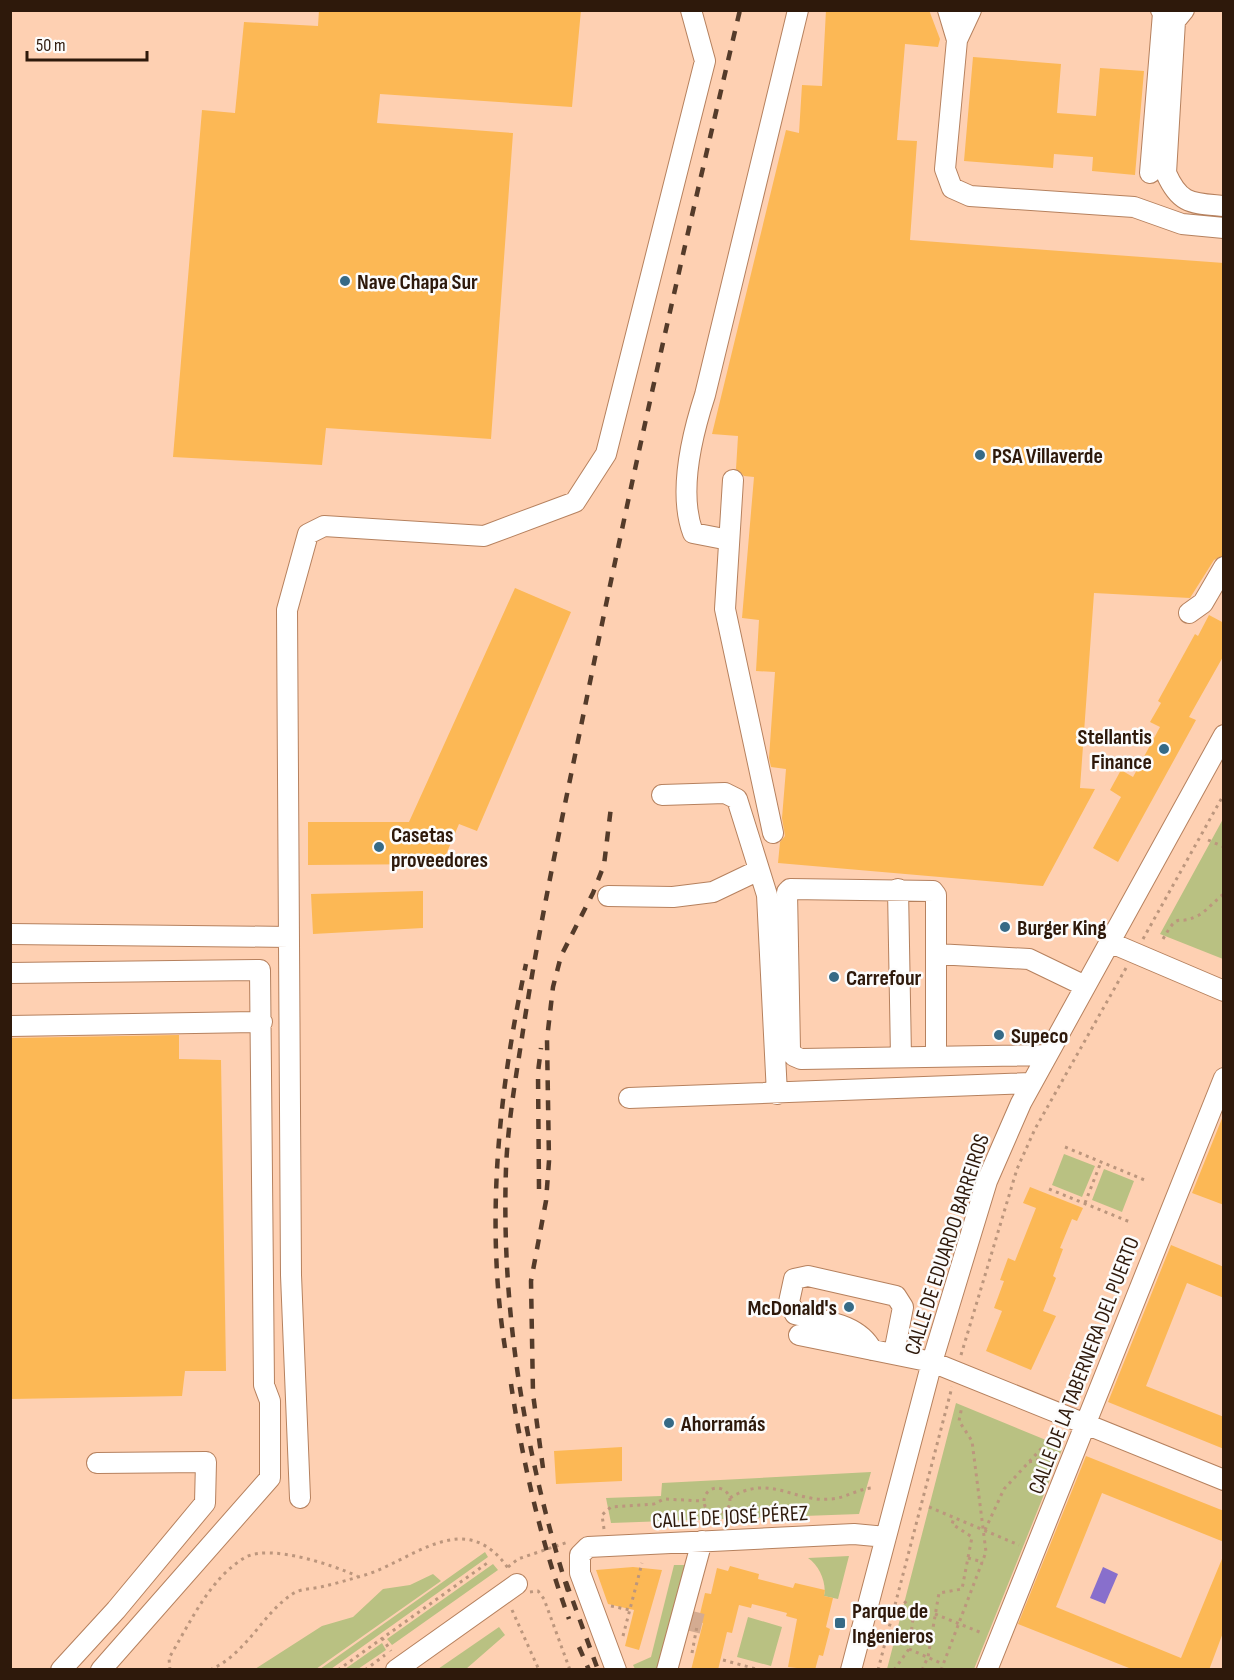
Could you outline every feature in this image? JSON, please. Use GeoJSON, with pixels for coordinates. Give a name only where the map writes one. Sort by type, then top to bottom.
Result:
{"type":"FeatureCollection","features":[{"type":"Feature","properties":{"kind":"street"},"geometry":{"type":"LineString","coordinates":[[300,1498],[291,1275],[287,610],[308,534],[324,526],[484,536],[575,501],[606,454],[705,61],[691,10]]}},
{"type":"Feature","properties":{"kind":"street"},"geometry":{"type":"LineString","coordinates":[[729,540],[693,533],[688,521],[686,505],[693,431],[705,395],[797,19],[811,10]]}},
{"type":"Feature","properties":{"kind":"street"},"geometry":{"type":"LineString","coordinates":[[948,10],[957,40]]}},
{"type":"Feature","properties":{"kind":"street"},"geometry":{"type":"LineString","coordinates":[[971,10],[957,40],[945,169],[952,188],[970,196],[1134,207],[1182,224],[1224,228]]}},
{"type":"Feature","properties":{"kind":"street"},"geometry":{"type":"LineString","coordinates":[[1150,173],[1163,13],[1161,10]]}},
{"type":"Feature","properties":{"kind":"street"},"geometry":{"type":"LineString","coordinates":[[1184,10],[1175,21],[1166,173],[1174,190],[1189,202],[1224,206]]}},
{"type":"Feature","properties":{"kind":"street"},"geometry":{"type":"LineString","coordinates":[[733,480],[725,609],[773,833]]}},
{"type":"Feature","properties":{"kind":"street"},"geometry":{"type":"LineString","coordinates":[[1189,613],[1203,603],[1224,567]]}},
{"type":"Feature","properties":{"kind":"street","name":"CALLE DE EDUARDO BARREIROS"},"geometry":{"type":"LineString","coordinates":[[851,1670],[932,1362],[987,1180],[1032,1083],[1224,735]]}},
{"type":"Feature","properties":{"kind":"street"},"geometry":{"type":"LineString","coordinates":[[662,795],[725,792],[737,798],[757,871],[767,895],[777,1094]]}},
{"type":"Feature","properties":{"kind":"street"},"geometry":{"type":"LineString","coordinates":[[608,896],[673,897],[713,892],[757,871]]}},
{"type":"Feature","properties":{"kind":"street"},"geometry":{"type":"LineString","coordinates":[[936,1057],[936,895],[933,891],[790,889],[787,892],[790,1050],[794,1056],[801,1059],[901,1057],[936,1057],[1047,1055]]}},
{"type":"Feature","properties":{"kind":"street"},"geometry":{"type":"LineString","coordinates":[[897,889],[901,1057]]}},
{"type":"Feature","properties":{"kind":"street"},"geometry":{"type":"LineString","coordinates":[[10,933],[290,937]]}},
{"type":"Feature","properties":{"kind":"street"},"geometry":{"type":"LineString","coordinates":[[1109,942],[1224,990]]}},
{"type":"Feature","properties":{"kind":"street"},"geometry":{"type":"LineString","coordinates":[[936,954],[1029,959],[1085,987]]}},
{"type":"Feature","properties":{"kind":"street"},"geometry":{"type":"LineString","coordinates":[[10,973],[260,970],[264,1385],[270,1401],[270,1478],[101,1670]]}},
{"type":"Feature","properties":{"kind":"street"},"geometry":{"type":"LineString","coordinates":[[10,1026],[262,1022]]}},
{"type":"Feature","properties":{"kind":"street","name":"CALLE DE LA TABERNERA DEL PUERTO"},"geometry":{"type":"LineString","coordinates":[[987,1670],[1224,1078]]}},
{"type":"Feature","properties":{"kind":"street"},"geometry":{"type":"LineString","coordinates":[[628,1098],[1032,1083]]}},
{"type":"Feature","properties":{"kind":"street"},"geometry":{"type":"LineString","coordinates":[[872,1350],[867,1340],[856,1330],[795,1314],[789,1302],[794,1279],[808,1276],[896,1296],[903,1307],[894,1353]]}},
{"type":"Feature","properties":{"kind":"street"},"geometry":{"type":"LineString","coordinates":[[799,1335],[932,1362],[1224,1480]]}},
{"type":"Feature","properties":{"kind":"street"},"geometry":{"type":"LineString","coordinates":[[61,1670],[116,1610],[205,1503],[206,1462],[97,1463]]}},
{"type":"Feature","properties":{"kind":"street","name":"CALLE DE JOSÉ PÉREZ"},"geometry":{"type":"LineString","coordinates":[[575,1548],[711,1535],[854,1534],[886,1537]]}},
{"type":"Feature","properties":{"kind":"street"},"geometry":{"type":"LineString","coordinates":[[695,1611],[711,1535]]}},
{"type":"Feature","properties":{"kind":"street"},"geometry":{"type":"LineString","coordinates":[[674,1667],[711,1535]]}},
{"type":"Feature","properties":{"kind":"street"},"geometry":{"type":"LineString","coordinates":[[575,1548],[580,1573],[616,1670]]}},
{"type":"Feature","properties":{"kind":"street"},"geometry":{"type":"LineString","coordinates":[[394,1660],[521,1588]]}},
{"type":"Feature","properties":{"kind":"street"},"geometry":{"type":"LineString","coordinates":[[674,1667],[690,1631]]}},
{"type":"Feature","properties":{"kind":"path"},"geometry":{"type":"LineString","coordinates":[[878,1670],[957,1371],[1017,1169],[1035,1129],[1224,794]]}},
{"type":"Feature","properties":{"kind":"path"},"geometry":{"type":"LineString","coordinates":[[1208,840],[1224,846]]}},
{"type":"Feature","properties":{"kind":"path"},"geometry":{"type":"LineString","coordinates":[[1163,939],[1173,922],[1196,917],[1224,894]]}},
{"type":"Feature","properties":{"kind":"path"},"geometry":{"type":"LineString","coordinates":[[1065,1147],[1147,1181]]}},
{"type":"Feature","properties":{"kind":"path"},"geometry":{"type":"LineString","coordinates":[[1085,1203],[1101,1162]]}},
{"type":"Feature","properties":{"kind":"path"},"geometry":{"type":"LineString","coordinates":[[1048,1189],[1130,1222]]}},
{"type":"Feature","properties":{"kind":"path"},"geometry":{"type":"LineString","coordinates":[[941,1670],[986,1552],[972,1441],[959,1421],[962,1406]]}},
{"type":"Feature","properties":{"kind":"path"},"geometry":{"type":"LineString","coordinates":[[985,1531],[1004,1489],[1052,1437]]}},
{"type":"Feature","properties":{"kind":"path"},"geometry":{"type":"LineString","coordinates":[[1029,1462],[1063,1454]]}},
{"type":"Feature","properties":{"kind":"path"},"geometry":{"type":"LineString","coordinates":[[717,1514],[706,1509],[703,1501],[706,1492],[717,1487],[723,1489],[730,1498]]}},
{"type":"Feature","properties":{"kind":"path"},"geometry":{"type":"LineString","coordinates":[[730,1498],[749,1490],[767,1487],[831,1500],[859,1489],[872,1488]]}},
{"type":"Feature","properties":{"kind":"path"},"geometry":{"type":"LineString","coordinates":[[711,1535],[717,1514],[727,1509],[730,1498]]}},
{"type":"Feature","properties":{"kind":"path"},"geometry":{"type":"LineString","coordinates":[[601,1545],[604,1532],[602,1515],[611,1507],[654,1504],[664,1499],[703,1501]]}},
{"type":"Feature","properties":{"kind":"path"},"geometry":{"type":"LineString","coordinates":[[929,1507],[1025,1548]]}},
{"type":"Feature","properties":{"kind":"path"},"geometry":{"type":"LineString","coordinates":[[922,1670],[928,1657],[939,1593],[962,1589],[972,1537],[952,1524],[954,1518]]}},
{"type":"Feature","properties":{"kind":"path"},"geometry":{"type":"LineString","coordinates":[[210,1670],[244,1645],[280,1603],[296,1591],[358,1577],[391,1566],[428,1547],[458,1539],[476,1542],[493,1550],[507,1568],[518,1559],[575,1548]]}},
{"type":"Feature","properties":{"kind":"path"},"geometry":{"type":"LineString","coordinates":[[170,1670],[169,1658],[222,1576],[247,1557],[289,1554],[339,1568],[358,1577]]}},
{"type":"Feature","properties":{"kind":"path"},"geometry":{"type":"LineString","coordinates":[[968,1558],[983,1562]]}},
{"type":"Feature","properties":{"kind":"path"},"geometry":{"type":"LineString","coordinates":[[338,1670],[490,1561]]}},
{"type":"Feature","properties":{"kind":"path"},"geometry":{"type":"LineString","coordinates":[[623,1636],[642,1563]]}},
{"type":"Feature","properties":{"kind":"path"},"geometry":{"type":"LineString","coordinates":[[521,1588],[538,1591],[544,1599],[570,1670]]}},
{"type":"Feature","properties":{"kind":"path"},"geometry":{"type":"LineString","coordinates":[[894,1670],[909,1649],[914,1611],[903,1600]]}},
{"type":"Feature","properties":{"kind":"path"},"geometry":{"type":"LineString","coordinates":[[605,1605],[630,1610]]}},
{"type":"Feature","properties":{"kind":"path"},"geometry":{"type":"LineString","coordinates":[[512,1610],[538,1670]]}},
{"type":"Feature","properties":{"kind":"path"},"geometry":{"type":"LineString","coordinates":[[935,1614],[989,1636]]}},
{"type":"Feature","properties":{"kind":"path"},"geometry":{"type":"LineString","coordinates":[[382,1638],[394,1660]]}},
{"type":"Feature","properties":{"kind":"path"},"geometry":{"type":"LineString","coordinates":[[909,1649],[943,1664]]}},
{"type":"Feature","properties":{"kind":"path"},"geometry":{"type":"LineString","coordinates":[[723,1660],[760,1670]]}},
{"type":"Feature","properties":{"kind":"green space"},"geometry":{"type":"Polygon","coordinates":[[[1223,819],[1223,959],[1160,934],[1223,819]]]}},
{"type":"Feature","properties":{"kind":"green space"},"geometry":{"type":"Polygon","coordinates":[[[1064,1154],[1095,1166],[1082,1197],[1052,1185],[1064,1154]]]}},
{"type":"Feature","properties":{"kind":"green space"},"geometry":{"type":"Polygon","coordinates":[[[1104,1169],[1134,1181],[1122,1212],[1092,1200],[1104,1169]]]}},
{"type":"Feature","properties":{"kind":"green space"},"geometry":{"type":"Polygon","coordinates":[[[956,1403],[1063,1447],[974,1669],[887,1669],[956,1403]]]}},
{"type":"Feature","properties":{"kind":"green space"},"geometry":{"type":"Polygon","coordinates":[[[871,1472],[859,1514],[611,1523],[606,1498],[661,1496],[662,1483],[871,1472]]]}},
{"type":"Feature","properties":{"kind":"green space"},"geometry":{"type":"Polygon","coordinates":[[[485,1552],[488,1557],[331,1669],[320,1669],[485,1552]]]}},
{"type":"Feature","properties":{"kind":"green space"},"geometry":{"type":"Polygon","coordinates":[[[849,1556],[838,1599],[824,1596],[822,1576],[808,1558],[849,1556]]]}},
{"type":"Feature","properties":{"kind":"green space"},"geometry":{"type":"Polygon","coordinates":[[[493,1564],[498,1570],[392,1645],[387,1639],[493,1564]]]}},
{"type":"Feature","properties":{"kind":"green space"},"geometry":{"type":"Polygon","coordinates":[[[674,1565],[687,1565],[660,1669],[635,1669],[633,1665],[651,1657],[674,1565]]]}},
{"type":"Feature","properties":{"kind":"green space"},"geometry":{"type":"Polygon","coordinates":[[[433,1574],[441,1581],[316,1669],[255,1669],[322,1626],[353,1617],[383,1589],[410,1585],[433,1574]]]}},
{"type":"Feature","properties":{"kind":"green space"},"geometry":{"type":"Polygon","coordinates":[[[748,1617],[782,1627],[771,1666],[737,1657],[748,1617]]]}},
{"type":"Feature","properties":{"kind":"green space"},"geometry":{"type":"Polygon","coordinates":[[[499,1627],[505,1635],[466,1669],[438,1669],[499,1627]]]}},
{"type":"Feature","properties":{"kind":"green space"},"geometry":{"type":"Polygon","coordinates":[[[382,1643],[386,1650],[358,1669],[345,1669],[382,1643]]]}},
{"type":"Feature","properties":{"kind":"shaded area"},"geometry":{"type":"Polygon","coordinates":[[[1103,1567],[1118,1574],[1105,1604],[1090,1598],[1103,1567]]]}},
{"type":"Feature","properties":{"kind":"building","name":"Nave Chapa Sur"},"geometry":{"type":"Polygon","coordinates":[[[319,10],[581,10],[572,107],[380,94],[377,123],[513,133],[491,439],[326,428],[322,465],[173,457],[202,110],[235,113],[244,22],[318,26],[319,10]]]}},
{"type":"Feature","properties":{"kind":"building","name":"PSA Villaverde"},"geometry":{"type":"Polygon","coordinates":[[[826,10],[929,10],[940,39],[938,47],[905,44],[897,140],[917,141],[910,240],[1224,263],[1224,555],[1214,560],[1190,598],[1094,593],[1080,788],[1095,789],[1043,886],[778,863],[780,842],[785,836],[782,818],[786,769],[771,767],[769,758],[775,672],[756,671],[759,620],[742,618],[754,477],[744,476],[736,469],[738,436],[712,434],[786,130],[799,133],[802,85],[822,86],[826,10]]]}},
{"type":"Feature","properties":{"kind":"building"},"geometry":{"type":"Polygon","coordinates":[[[973,57],[1061,64],[1057,113],[1096,116],[1100,68],[1144,71],[1135,175],[1092,171],[1093,157],[1054,154],[1053,168],[964,161],[973,57]]]}},
{"type":"Feature","properties":{"kind":"building"},"geometry":{"type":"Polygon","coordinates":[[[515,588],[571,612],[477,831],[459,824],[442,864],[308,865],[308,822],[409,822],[515,588]]]}},
{"type":"Feature","properties":{"kind":"building","name":"Stellantis Finance"},"geometry":{"type":"Polygon","coordinates":[[[1209,615],[1224,623],[1224,655],[1189,717],[1196,720],[1118,862],[1093,848],[1121,797],[1110,790],[1121,770],[1133,777],[1160,727],[1150,722],[1161,703],[1158,701],[1195,634],[1198,636],[1209,615]]]}},
{"type":"Feature","properties":{"kind":"building","name":"Casetas proveedores"},"geometry":{"type":"Polygon","coordinates":[[[423,891],[423,928],[313,934],[311,894],[423,891]]]}},
{"type":"Feature","properties":{"kind":"building"},"geometry":{"type":"Polygon","coordinates":[[[179,1035],[179,1059],[221,1060],[226,1371],[185,1371],[182,1396],[10,1399],[10,1038],[179,1035]]]}},
{"type":"Feature","properties":{"kind":"building"},"geometry":{"type":"Polygon","coordinates":[[[1224,1116],[1224,1205],[1192,1193],[1224,1116]]]}},
{"type":"Feature","properties":{"kind":"building"},"geometry":{"type":"Polygon","coordinates":[[[1030,1187],[1083,1208],[1077,1221],[1072,1219],[1060,1248],[1063,1249],[1053,1276],[1056,1278],[1043,1311],[1056,1316],[1031,1370],[986,1351],[1002,1311],[994,1308],[1004,1281],[1000,1280],[1008,1258],[1015,1261],[1036,1208],[1023,1203],[1030,1187]]]}},
{"type":"Feature","properties":{"kind":"building"},"geometry":{"type":"Polygon","coordinates":[[[1171,1245],[1224,1267],[1224,1298],[1187,1283],[1146,1386],[1224,1417],[1224,1449],[1108,1402],[1171,1245]]]}},
{"type":"Feature","properties":{"kind":"building"},"geometry":{"type":"Polygon","coordinates":[[[622,1447],[622,1481],[556,1484],[554,1451],[622,1447]]]}},
{"type":"Feature","properties":{"kind":"building"},"geometry":{"type":"Polygon","coordinates":[[[1086,1456],[1224,1511],[1224,1542],[1102,1493],[1056,1607],[1181,1658],[1224,1554],[1224,1630],[1209,1670],[1134,1670],[1018,1624],[1086,1456]]]}},
{"type":"Feature","properties":{"kind":"building"},"geometry":{"type":"Polygon","coordinates":[[[730,1566],[759,1574],[758,1579],[793,1588],[795,1583],[825,1590],[824,1596],[833,1598],[826,1627],[830,1629],[823,1656],[819,1655],[815,1670],[788,1667],[797,1619],[786,1616],[787,1613],[752,1604],[751,1608],[739,1605],[732,1633],[727,1632],[718,1670],[691,1670],[703,1623],[698,1622],[705,1593],[711,1594],[717,1568],[728,1571],[730,1566]]]}},
{"type":"Feature","properties":{"kind":"building"},"geometry":{"type":"Polygon","coordinates":[[[633,1567],[662,1570],[639,1650],[625,1646],[634,1610],[608,1604],[596,1570],[633,1567]]]}},
{"type":"Feature","properties":{"kind":"tunnel"},"geometry":{"type":"LineString","coordinates":[[690,1631],[695,1611]]}},
{"type":"Feature","properties":{"kind":"railway"},"geometry":{"type":"LineString","coordinates":[[568,1591],[539,1488],[528,1435],[512,1329],[505,1222],[509,1132],[539,938],[590,682],[662,346],[740,10]]}},
{"type":"Feature","properties":{"kind":"railway"},"geometry":{"type":"LineString","coordinates":[[543,1468],[533,1394],[531,1281],[546,1201],[549,1161],[547,1039],[553,987],[561,956],[593,893],[604,865],[611,807]]}},
{"type":"Feature","properties":{"kind":"railway"},"geometry":{"type":"LineString","coordinates":[[505,1348],[496,1252],[498,1155],[509,1059],[526,964]]}},
{"type":"Feature","properties":{"kind":"railway"},"geometry":{"type":"LineString","coordinates":[[539,1189],[538,1072],[541,1048]]}},
{"type":"Feature","properties":{"kind":"railway"},"geometry":{"type":"LineString","coordinates":[[511,1384],[534,1503],[569,1619]]}},
{"type":"Feature","properties":{"kind":"railway"},"geometry":{"type":"LineString","coordinates":[[566,1582],[598,1670]]}},
{"type":"Feature","properties":{"kind":"railway"},"geometry":{"type":"LineString","coordinates":[[579,1647],[589,1670]]}},
{"type":"Feature","properties":{"kind":"place","name":"Nave Chapa Sur"},"geometry":{"type":"Point","coordinates":[345,281]}},
{"type":"Feature","properties":{"kind":"place","name":"PSA Villaverde"},"geometry":{"type":"Point","coordinates":[980,455]}},
{"type":"Feature","properties":{"kind":"place","name":"Stellantis Finance"},"geometry":{"type":"Point","coordinates":[1164,749]}},
{"type":"Feature","properties":{"kind":"place","name":"Casetas proveedores"},"geometry":{"type":"Point","coordinates":[379,847]}},
{"type":"Feature","properties":{"kind":"place","name":"Burger King"},"geometry":{"type":"Point","coordinates":[1005,927]}},
{"type":"Feature","properties":{"kind":"place","name":"Carrefour"},"geometry":{"type":"Point","coordinates":[834,977]}},
{"type":"Feature","properties":{"kind":"place","name":"Supeco"},"geometry":{"type":"Point","coordinates":[999,1035]}},
{"type":"Feature","properties":{"kind":"place","name":"McDonald's"},"geometry":{"type":"Point","coordinates":[849,1307]}},
{"type":"Feature","properties":{"kind":"place","name":"Ahorramás"},"geometry":{"type":"Point","coordinates":[669,1423]}},
{"type":"Feature","properties":{"kind":"place","name":"Parque de Ingenieros"},"geometry":{"type":"Point","coordinates":[840,1623]}}]}
